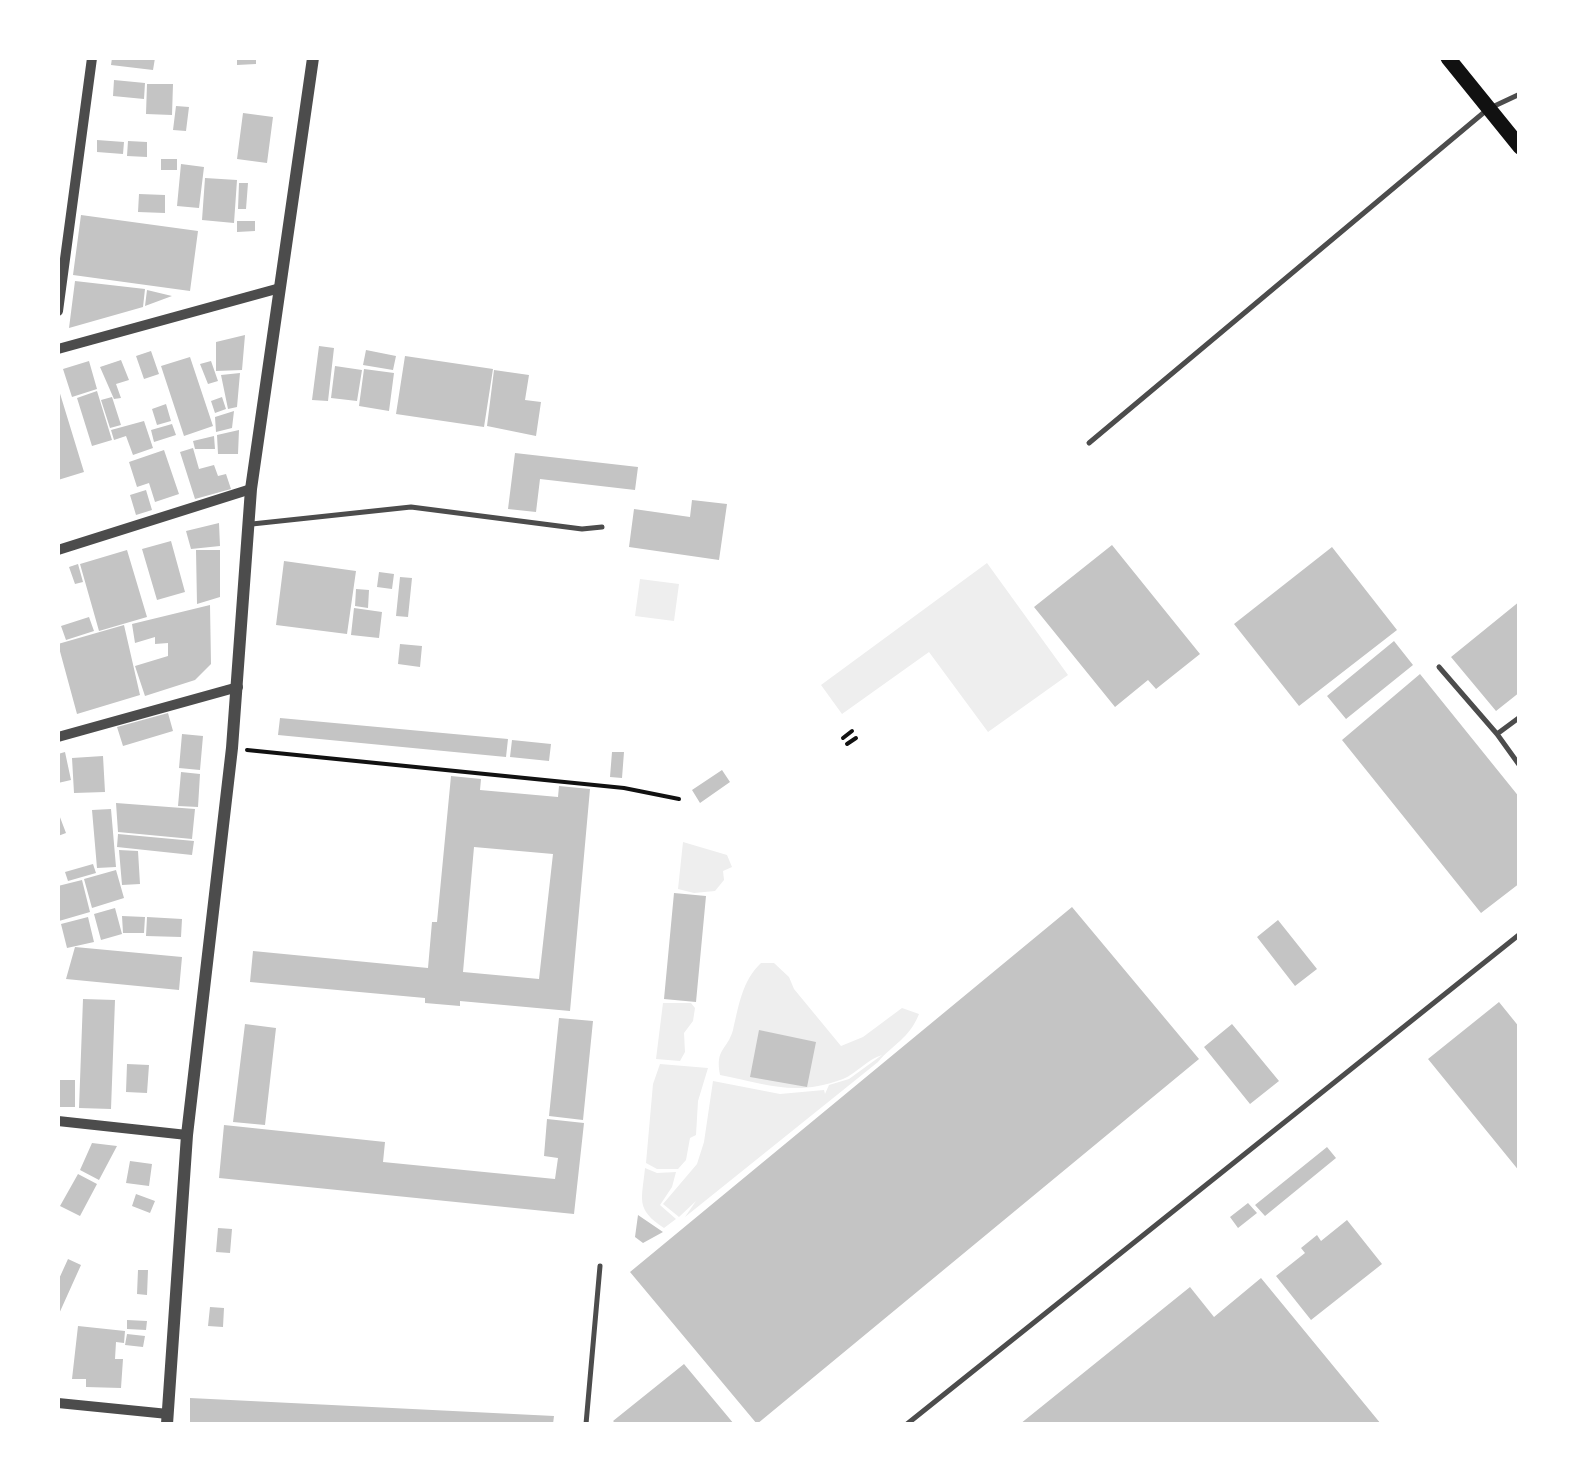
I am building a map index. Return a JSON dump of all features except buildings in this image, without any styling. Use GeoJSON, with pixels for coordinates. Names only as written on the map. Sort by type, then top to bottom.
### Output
{"type":"FeatureCollection","features":[{"type":"Feature","properties":{"kind":"main road"},"geometry":{"type":"LineString","coordinates":[[1448,58],[1520,147]]}},
{"type":"Feature","properties":{"kind":"street"},"geometry":{"type":"LineString","coordinates":[[58,311],[92,58]]}},
{"type":"Feature","properties":{"kind":"street"},"geometry":{"type":"LineString","coordinates":[[58,1403],[167,1419],[187,1135],[232,748],[251,489],[313,58]]}},
{"type":"Feature","properties":{"kind":"street"},"geometry":{"type":"LineString","coordinates":[[58,349],[280,288]]}},
{"type":"Feature","properties":{"kind":"street"},"geometry":{"type":"LineString","coordinates":[[58,550],[251,489]]}},
{"type":"Feature","properties":{"kind":"street"},"geometry":{"type":"LineString","coordinates":[[58,737],[238,687]]}},
{"type":"Feature","properties":{"kind":"street"},"geometry":{"type":"LineString","coordinates":[[58,1121],[187,1135]]}},
{"type":"Feature","properties":{"kind":"lane"},"geometry":{"type":"LineString","coordinates":[[1089,443],[1488,109],[1520,94]]}},
{"type":"Feature","properties":{"kind":"lane"},"geometry":{"type":"LineString","coordinates":[[249,524],[411,507],[582,529],[602,527]]}},
{"type":"Feature","properties":{"kind":"lane"},"geometry":{"type":"LineString","coordinates":[[1439,666],[1520,766]]}},
{"type":"Feature","properties":{"kind":"lane"},"geometry":{"type":"LineString","coordinates":[[1497,734],[1520,717]]}},
{"type":"Feature","properties":{"kind":"lane"},"geometry":{"type":"LineString","coordinates":[[908,1424],[1520,934]]}},
{"type":"Feature","properties":{"kind":"lane"},"geometry":{"type":"LineString","coordinates":[[586,1424],[600,1266]]}},
{"type":"Feature","properties":{"kind":"path"},"geometry":{"type":"LineString","coordinates":[[843,738],[852,732]]}},
{"type":"Feature","properties":{"kind":"path"},"geometry":{"type":"LineString","coordinates":[[847,744],[856,738]]}},
{"type":"Feature","properties":{"kind":"path"},"geometry":{"type":"LineString","coordinates":[[232,748],[624,788],[679,799]]}},
{"type":"Feature","properties":{"kind":"shaded area"},"geometry":{"type":"Polygon","coordinates":[[[987,563],[1068,675],[988,732],[929,652],[842,714],[821,685],[987,563]]]}},
{"type":"Feature","properties":{"kind":"shaded area"},"geometry":{"type":"Polygon","coordinates":[[[640,579],[679,584],[674,621],[635,616],[640,579]]]}},
{"type":"Feature","properties":{"kind":"shaded area"},"geometry":{"type":"Polygon","coordinates":[[[683,842],[727,855],[732,867],[723,871],[724,880],[715,891],[694,893],[678,889],[683,842]]]}},
{"type":"Feature","properties":{"kind":"shaded area"},"geometry":{"type":"Polygon","coordinates":[[[761,963],[774,963],[789,977],[794,989],[841,1046],[863,1037],[902,1008],[919,1014],[906,1035],[878,1062],[685,1217],[696,1201],[679,1217],[663,1204],[697,1164],[713,1081],[780,1094],[824,1090],[825,1094],[829,1085],[849,1079],[882,1055],[843,1079],[810,1087],[781,1087],[720,1075],[720,1054],[731,1037],[749,978],[761,963]]]}},
{"type":"Feature","properties":{"kind":"shaded area"},"geometry":{"type":"Polygon","coordinates":[[[663,1003],[691,1003],[695,1008],[693,1021],[684,1033],[685,1052],[680,1061],[656,1059],[663,1003]]]}},
{"type":"Feature","properties":{"kind":"shaded area"},"geometry":{"type":"Polygon","coordinates":[[[660,1064],[708,1068],[698,1101],[696,1135],[690,1138],[686,1160],[678,1169],[657,1169],[646,1163],[653,1084],[660,1064]]]}},
{"type":"Feature","properties":{"kind":"shaded area"},"geometry":{"type":"Polygon","coordinates":[[[645,1168],[657,1173],[676,1172],[660,1205],[676,1219],[664,1228],[648,1215],[642,1203],[645,1168]]]}}]}
